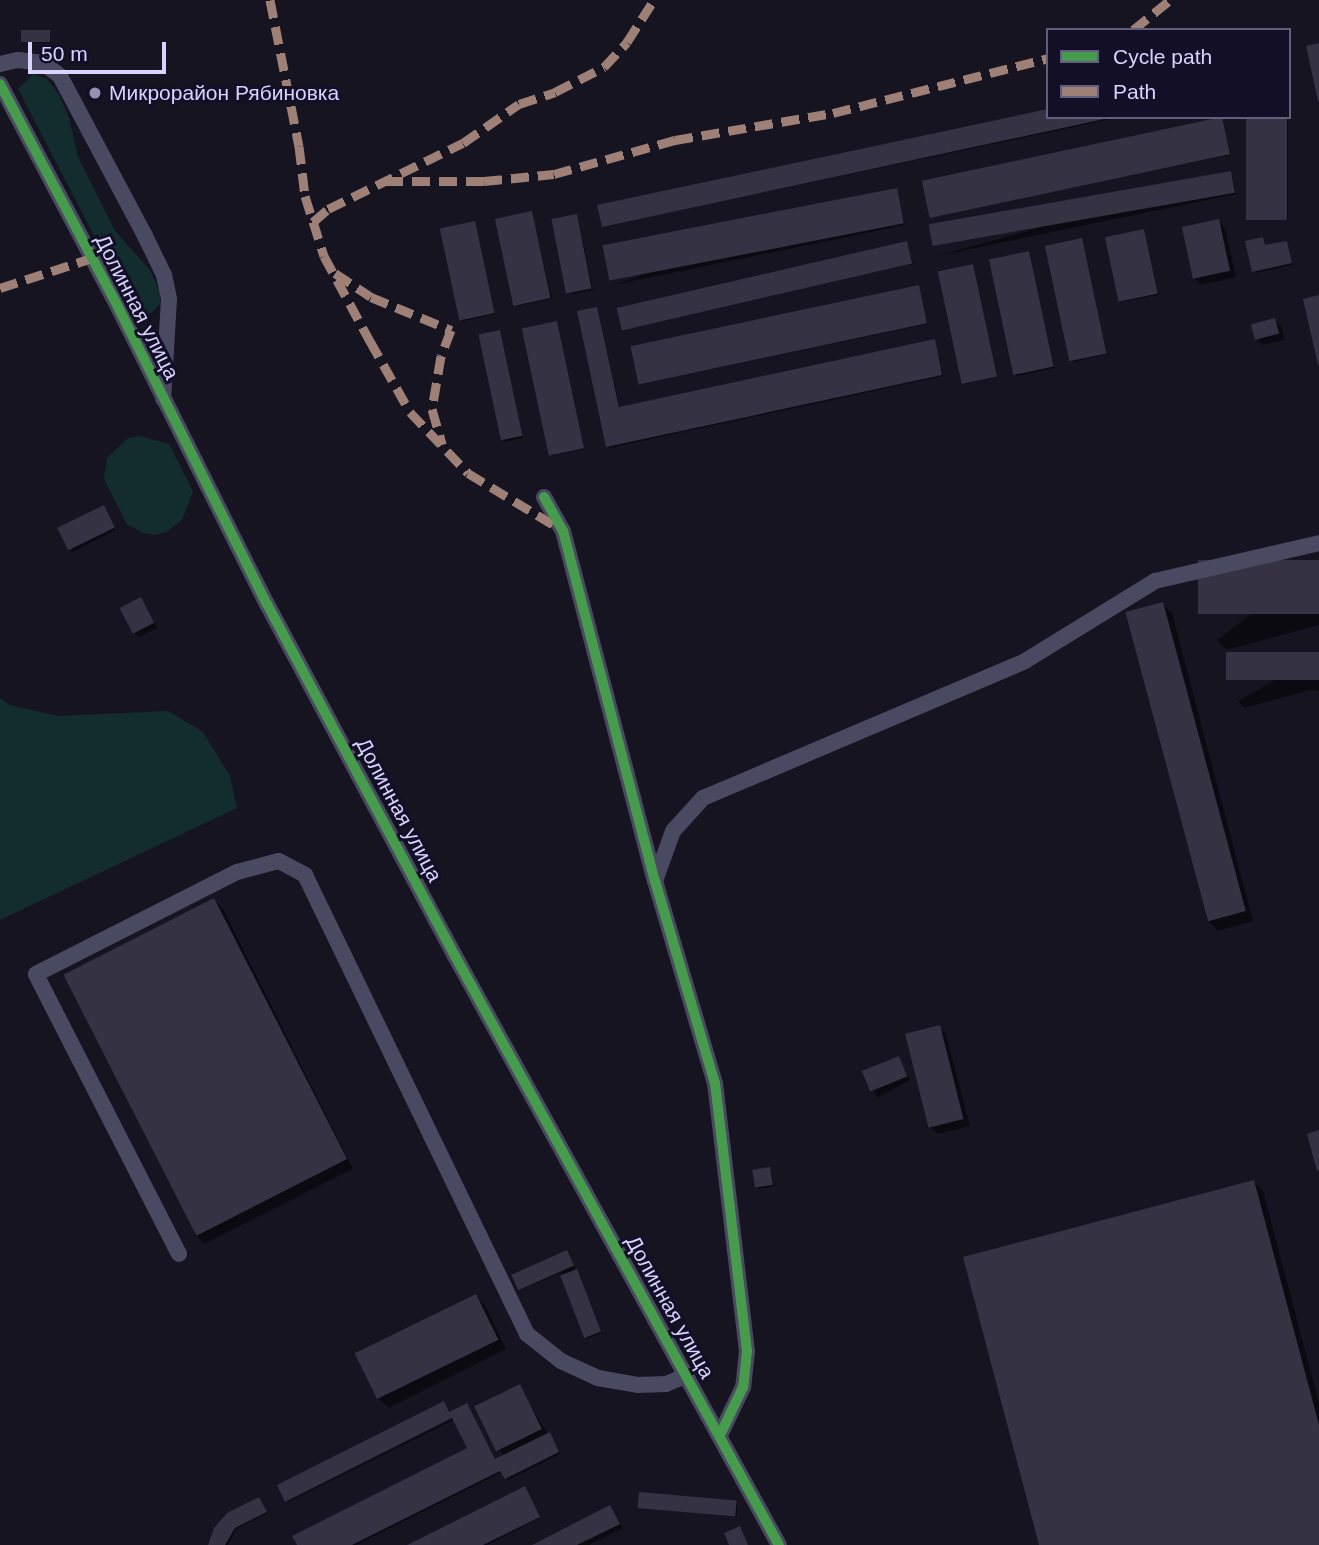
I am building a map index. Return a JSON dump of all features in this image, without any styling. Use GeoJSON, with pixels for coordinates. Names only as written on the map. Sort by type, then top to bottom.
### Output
{"type":"FeatureCollection","features":[{"type":"Feature","properties":{"kind":"street"},"geometry":{"type":"LineString","coordinates":[[0,64],[18,60],[43,63],[60,76],[164,275],[169,299],[163,401]]}},
{"type":"Feature","properties":{"kind":"street","name":"Долинная улица"},"geometry":{"type":"LineString","coordinates":[[0,84],[113,298],[222,519],[455,956],[779,1545]]}},
{"type":"Feature","properties":{"kind":"street"},"geometry":{"type":"LineString","coordinates":[[544,497],[563,531],[655,881],[715,1083],[747,1351],[743,1387],[720,1435]]}},
{"type":"Feature","properties":{"kind":"street"},"geometry":{"type":"LineString","coordinates":[[655,881],[673,831],[703,798],[1025,661],[1155,580],[1319,543]]}},
{"type":"Feature","properties":{"kind":"street"},"geometry":{"type":"LineString","coordinates":[[179,1254],[36,974],[237,872],[279,861],[305,875],[527,1334],[561,1361],[598,1378],[637,1385],[666,1384],[685,1376]]}},
{"type":"Feature","properties":{"kind":"green space"},"geometry":{"type":"Polygon","coordinates":[[[33,74],[47,79],[59,95],[69,118],[78,157],[115,231],[150,270],[160,293],[160,304],[151,313],[137,314],[129,303],[18,89],[33,74]]]}},
{"type":"Feature","properties":{"kind":"green space"},"geometry":{"type":"Polygon","coordinates":[[[140,436],[169,444],[193,492],[182,520],[166,532],[155,535],[143,533],[127,524],[104,479],[107,458],[128,438],[140,436]]]}},
{"type":"Feature","properties":{"kind":"green space"},"geometry":{"type":"Polygon","coordinates":[[[0,698],[10,705],[58,716],[168,711],[203,732],[230,776],[237,808],[0,920],[0,698]]]}},
{"type":"Feature","properties":{"kind":"building"},"geometry":{"type":"Polygon","coordinates":[[[21,30],[50,30],[50,42],[21,42],[21,30]]]}},
{"type":"Feature","properties":{"kind":"building"},"geometry":{"type":"Polygon","coordinates":[[[1319,43],[1319,101],[1318,101],[1306,46],[1319,43]]]}},
{"type":"Feature","properties":{"kind":"building"},"geometry":{"type":"Polygon","coordinates":[[[1046,109],[1046,119],[1104,119],[602,227],[597,205],[1046,109]]]}},
{"type":"Feature","properties":{"kind":"building"},"geometry":{"type":"Polygon","coordinates":[[[1222,119],[1230,154],[930,218],[922,181],[1222,119]]]}},
{"type":"Feature","properties":{"kind":"building"},"geometry":{"type":"Polygon","coordinates":[[[1246,119],[1287,119],[1287,220],[1246,220],[1246,119]]]}},
{"type":"Feature","properties":{"kind":"building"},"geometry":{"type":"Polygon","coordinates":[[[1231,171],[1235,193],[932,246],[929,224],[1231,171]]]}},
{"type":"Feature","properties":{"kind":"building"},"geometry":{"type":"Polygon","coordinates":[[[897,188],[904,223],[609,281],[603,245],[897,188]]]}},
{"type":"Feature","properties":{"kind":"building"},"geometry":{"type":"Polygon","coordinates":[[[532,211],[551,298],[513,306],[495,219],[532,211]]]}},
{"type":"Feature","properties":{"kind":"building"},"geometry":{"type":"Polygon","coordinates":[[[577,214],[592,289],[566,294],[551,219],[577,214]]]}},
{"type":"Feature","properties":{"kind":"building"},"geometry":{"type":"Polygon","coordinates":[[[1219,219],[1230,271],[1193,279],[1182,227],[1219,219]]]}},
{"type":"Feature","properties":{"kind":"building"},"geometry":{"type":"Polygon","coordinates":[[[475,221],[495,313],[459,320],[440,228],[475,221]]]}},
{"type":"Feature","properties":{"kind":"building"},"geometry":{"type":"Polygon","coordinates":[[[1144,229],[1158,294],[1119,302],[1105,237],[1144,229]]]}},
{"type":"Feature","properties":{"kind":"building"},"geometry":{"type":"Polygon","coordinates":[[[1263,237],[1265,245],[1287,241],[1292,263],[1252,272],[1245,241],[1263,237]]]}},
{"type":"Feature","properties":{"kind":"building"},"geometry":{"type":"Polygon","coordinates":[[[1082,238],[1107,353],[1069,361],[1045,246],[1082,238]]]}},
{"type":"Feature","properties":{"kind":"building"},"geometry":{"type":"Polygon","coordinates":[[[907,241],[912,263],[622,330],[617,308],[907,241]]]}},
{"type":"Feature","properties":{"kind":"building"},"geometry":{"type":"Polygon","coordinates":[[[1029,251],[1054,366],[1013,375],[989,260],[1029,251]]]}},
{"type":"Feature","properties":{"kind":"building"},"geometry":{"type":"Polygon","coordinates":[[[973,264],[997,376],[962,384],[938,271],[973,264]]]}},
{"type":"Feature","properties":{"kind":"building"},"geometry":{"type":"Polygon","coordinates":[[[919,285],[927,323],[639,384],[630,346],[919,285]]]}},
{"type":"Feature","properties":{"kind":"building"},"geometry":{"type":"Polygon","coordinates":[[[1319,295],[1319,365],[1318,365],[1303,299],[1319,295]]]}},
{"type":"Feature","properties":{"kind":"building"},"geometry":{"type":"Polygon","coordinates":[[[597,307],[619,407],[935,339],[942,375],[606,447],[577,311],[597,307]]]}},
{"type":"Feature","properties":{"kind":"building"},"geometry":{"type":"Polygon","coordinates":[[[1275,318],[1279,333],[1255,340],[1251,324],[1275,318]]]}},
{"type":"Feature","properties":{"kind":"building"},"geometry":{"type":"Polygon","coordinates":[[[557,321],[584,448],[549,456],[522,328],[557,321]]]}},
{"type":"Feature","properties":{"kind":"building"},"geometry":{"type":"Polygon","coordinates":[[[500,330],[522,436],[501,440],[478,335],[500,330]]]}},
{"type":"Feature","properties":{"kind":"building"},"geometry":{"type":"Polygon","coordinates":[[[104,505],[115,527],[68,550],[57,528],[104,505]]]}},
{"type":"Feature","properties":{"kind":"building"},"geometry":{"type":"Polygon","coordinates":[[[1198,560],[1319,560],[1319,614],[1198,614],[1198,560]]]}},
{"type":"Feature","properties":{"kind":"building"},"geometry":{"type":"Polygon","coordinates":[[[141,597],[154,623],[133,634],[120,608],[141,597]]]}},
{"type":"Feature","properties":{"kind":"building"},"geometry":{"type":"Polygon","coordinates":[[[1163,602],[1246,911],[1208,921],[1125,612],[1163,602]]]}},
{"type":"Feature","properties":{"kind":"building"},"geometry":{"type":"Polygon","coordinates":[[[1226,652],[1319,652],[1319,680],[1226,680],[1226,652]]]}},
{"type":"Feature","properties":{"kind":"building"},"geometry":{"type":"Polygon","coordinates":[[[214,898],[347,1159],[196,1236],[63,975],[214,898]]]}},
{"type":"Feature","properties":{"kind":"building"},"geometry":{"type":"Polygon","coordinates":[[[940,1025],[963,1119],[929,1128],[905,1034],[940,1025]]]}},
{"type":"Feature","properties":{"kind":"building"},"geometry":{"type":"Polygon","coordinates":[[[899,1056],[907,1076],[870,1091],[862,1071],[899,1056]]]}},
{"type":"Feature","properties":{"kind":"building"},"geometry":{"type":"Polygon","coordinates":[[[1319,1130],[1319,1170],[1317,1171],[1307,1134],[1319,1130]]]}},
{"type":"Feature","properties":{"kind":"building"},"geometry":{"type":"Polygon","coordinates":[[[770,1167],[773,1185],[755,1188],[752,1170],[770,1167]]]}},
{"type":"Feature","properties":{"kind":"building"},"geometry":{"type":"Polygon","coordinates":[[[1254,1180],[1319,1425],[1319,1545],[1039,1545],[963,1257],[1254,1180]]]}},
{"type":"Feature","properties":{"kind":"building"},"geometry":{"type":"Polygon","coordinates":[[[567,1250],[574,1266],[518,1290],[511,1275],[567,1250]]]}},
{"type":"Feature","properties":{"kind":"building"},"geometry":{"type":"Polygon","coordinates":[[[577,1269],[601,1332],[584,1338],[560,1275],[577,1269]]]}},
{"type":"Feature","properties":{"kind":"building"},"geometry":{"type":"Polygon","coordinates":[[[476,1294],[498,1340],[377,1399],[355,1353],[476,1294]]]}},
{"type":"Feature","properties":{"kind":"building"},"geometry":{"type":"Polygon","coordinates":[[[520,1384],[542,1429],[496,1451],[474,1406],[520,1384]]]}},
{"type":"Feature","properties":{"kind":"building"},"geometry":{"type":"Polygon","coordinates":[[[444,1401],[449,1412],[467,1403],[495,1459],[550,1432],[559,1452],[505,1479],[500,1471],[352,1545],[297,1545],[292,1536],[467,1448],[452,1418],[285,1502],[277,1485],[444,1401]]]}},
{"type":"Feature","properties":{"kind":"building"},"geometry":{"type":"Polygon","coordinates":[[[525,1486],[540,1517],[483,1545],[407,1545],[525,1486]]]}},
{"type":"Feature","properties":{"kind":"building"},"geometry":{"type":"Polygon","coordinates":[[[639,1492],[737,1501],[735,1516],[638,1508],[639,1492]]]}},
{"type":"Feature","properties":{"kind":"building"},"geometry":{"type":"Polygon","coordinates":[[[259,1497],[267,1512],[235,1528],[225,1545],[208,1545],[214,1528],[227,1513],[259,1497]]]}},
{"type":"Feature","properties":{"kind":"building"},"geometry":{"type":"Polygon","coordinates":[[[610,1505],[620,1524],[577,1545],[532,1545],[610,1505]]]}},
{"type":"Feature","properties":{"kind":"building"},"geometry":{"type":"Polygon","coordinates":[[[740,1526],[748,1545],[729,1545],[724,1533],[740,1526]]]}},
{"type":"Feature","properties":{"kind":"marked path"},"geometry":{"type":"LineString","coordinates":[[270,0],[299,146],[305,196],[324,256],[370,341],[410,412],[468,473],[557,527]]}},
{"type":"Feature","properties":{"kind":"marked path"},"geometry":{"type":"LineString","coordinates":[[313,222],[328,209],[463,143],[519,104],[555,92],[604,67],[627,42],[654,0]]}},
{"type":"Feature","properties":{"kind":"marked path"},"geometry":{"type":"LineString","coordinates":[[1135,28],[1170,0]]}},
{"type":"Feature","properties":{"kind":"marked path"},"geometry":{"type":"LineString","coordinates":[[385,181],[484,181],[554,174],[675,140],[833,113],[1046,59]]}},
{"type":"Feature","properties":{"kind":"marked path"},"geometry":{"type":"LineString","coordinates":[[0,288],[92,258]]}},
{"type":"Feature","properties":{"kind":"marked path"},"geometry":{"type":"LineString","coordinates":[[335,273],[371,297],[451,330],[441,356],[432,409],[442,445]]}},
{"type":"Feature","properties":{"kind":"cycle path"},"geometry":{"type":"LineString","coordinates":[[0,84],[113,297],[267,604],[455,956],[779,1545]]}},
{"type":"Feature","properties":{"kind":"cycle path"},"geometry":{"type":"LineString","coordinates":[[544,497],[563,531],[655,881],[715,1083],[747,1351],[743,1387],[720,1435]]}},
{"type":"Feature","properties":{"kind":"place","name":"Микрорайон Рябиновка"},"geometry":{"type":"Point","coordinates":[95,93]}}]}
